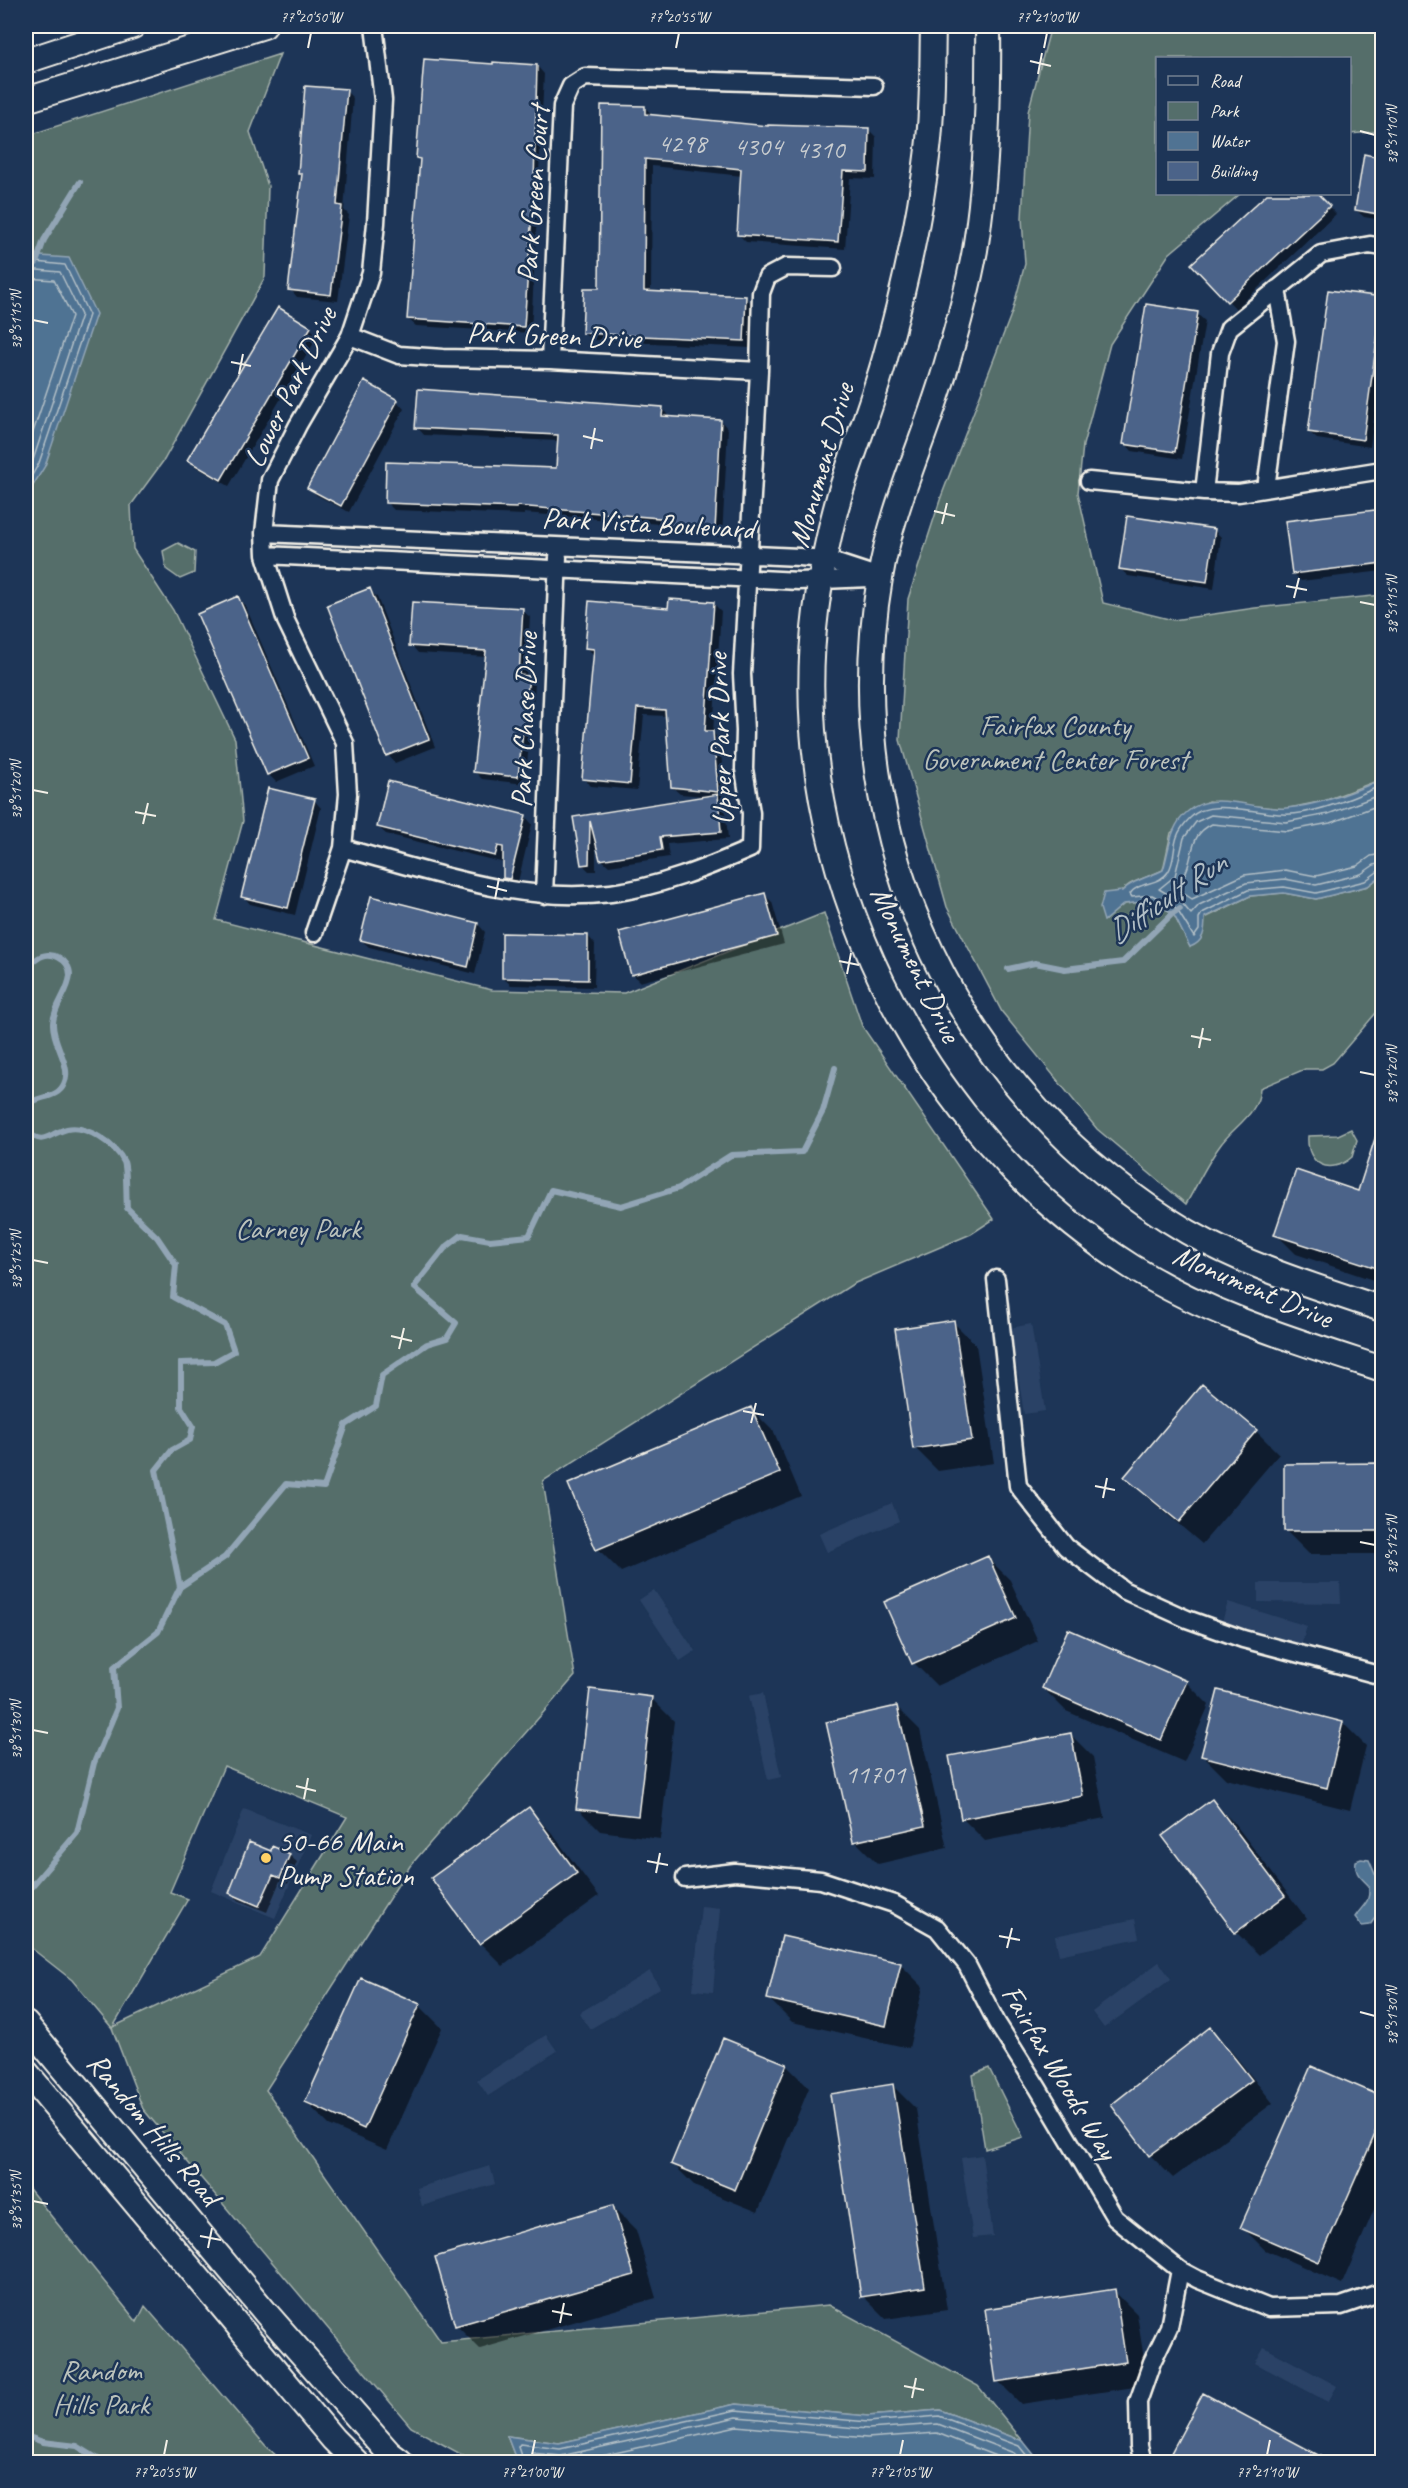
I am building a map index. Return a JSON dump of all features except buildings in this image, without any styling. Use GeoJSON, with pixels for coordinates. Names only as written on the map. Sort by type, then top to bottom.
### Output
{"type":"FeatureCollection","features":[{"type":"Feature","properties":{"kind":"main road"},"geometry":{"type":"LineString","coordinates":[[26,61],[133,26]]}},
{"type":"Feature","properties":{"kind":"main road"},"geometry":{"type":"LineString","coordinates":[[26,100],[264,26]]}},
{"type":"Feature","properties":{"kind":"main road","name":"Monument Drive"},"geometry":{"type":"LineString","coordinates":[[933,26],[929,143],[920,214],[887,354],[832,521],[815,624],[813,695],[820,786],[830,838],[845,892],[874,965],[911,1034],[952,1096],[997,1152],[1038,1195],[1090,1238],[1134,1268],[1194,1301],[1271,1332],[1383,1369]]}},
{"type":"Feature","properties":{"kind":"main road","name":"Monument Drive"},"geometry":{"type":"LineString","coordinates":[[988,26],[987,142],[974,255],[948,363],[892,528],[880,577],[873,636],[873,743],[878,788],[892,847],[916,918],[930,950],[966,1017],[996,1061],[1030,1104],[1074,1148],[1123,1189],[1190,1233],[1244,1260],[1281,1275],[1383,1309]]}},
{"type":"Feature","properties":{"kind":"main road","name":"Random Hills Road"},"geometry":{"type":"LineString","coordinates":[[26,2024],[266,2313],[401,2463]]}},
{"type":"Feature","properties":{"kind":"main road","name":"Random Hills Road"},"geometry":{"type":"LineString","coordinates":[[26,2072],[325,2430],[356,2463]]}},
{"type":"Feature","properties":{"kind":"street","name":"Lower Park Drive"},"geometry":{"type":"LineString","coordinates":[[314,933],[342,848],[348,794],[345,743],[286,621],[265,555],[264,533],[270,480],[298,425],[350,336],[371,273],[383,100],[374,26]]}},
{"type":"Feature","properties":{"kind":"street","name":"Park Green Court"},"geometry":{"type":"LineString","coordinates":[[550,360],[561,106],[572,86],[585,77],[874,86]]}},
{"type":"Feature","properties":{"kind":"street"},"geometry":{"type":"LineString","coordinates":[[1203,492],[1220,353],[1229,328],[1321,254],[1370,245],[1383,247]]}},
{"type":"Feature","properties":{"kind":"street","name":"Upper Park Drive"},"geometry":{"type":"LineString","coordinates":[[342,848],[486,888],[544,895],[612,893],[692,874],[750,849],[751,813],[744,769],[742,674],[750,555],[761,293],[767,277],[786,267],[833,268]]}},
{"type":"Feature","properties":{"kind":"street"},"geometry":{"type":"LineString","coordinates":[[1266,488],[1286,342],[1277,289]]}},
{"type":"Feature","properties":{"kind":"street","name":"Park Green Drive"},"geometry":{"type":"LineString","coordinates":[[350,336],[399,355],[759,370]]}},
{"type":"Feature","properties":{"kind":"street"},"geometry":{"type":"LineString","coordinates":[[1089,481],[1203,492],[1239,493],[1383,470]]}},
{"type":"Feature","properties":{"kind":"street","name":"Park Vista Boulevard"},"geometry":{"type":"LineString","coordinates":[[264,533],[750,555],[823,571],[880,577]]}},
{"type":"Feature","properties":{"kind":"street","name":"Park Chase Drive"},"geometry":{"type":"LineString","coordinates":[[544,895],[558,546]]}},
{"type":"Feature","properties":{"kind":"street","name":"Park Vista Boulevard"},"geometry":{"type":"LineString","coordinates":[[265,555],[748,578],[823,571]]}},
{"type":"Feature","properties":{"kind":"street"},"geometry":{"type":"LineString","coordinates":[[996,1279],[1018,1486],[1066,1547],[1123,1590],[1187,1619],[1243,1639],[1383,1676]]}},
{"type":"Feature","properties":{"kind":"street","name":"Fairfax Woods Way"},"geometry":{"type":"LineString","coordinates":[[685,1878],[735,1872],[821,1880],[894,1904],[937,1928],[967,1965],[997,2023],[1115,2218],[1180,2270],[1269,2308],[1341,2306],[1383,2292]]}},
{"type":"Feature","properties":{"kind":"street"},"geometry":{"type":"LineString","coordinates":[[1143,2463],[1139,2446],[1138,2402],[1152,2362],[1169,2326],[1180,2270]]}},
{"type":"Feature","properties":{"kind":"shaded area"},"geometry":{"type":"Polygon","coordinates":[[[1031,1324],[1045,1411],[1024,1414],[1011,1328],[1031,1324]]]}},
{"type":"Feature","properties":{"kind":"shaded area"},"geometry":{"type":"Polygon","coordinates":[[[892,1503],[899,1521],[827,1552],[819,1534],[892,1503]]]}},
{"type":"Feature","properties":{"kind":"shaded area"},"geometry":{"type":"Polygon","coordinates":[[[1258,1583],[1340,1583],[1341,1603],[1258,1602],[1258,1583]]]}},
{"type":"Feature","properties":{"kind":"shaded area"},"geometry":{"type":"Polygon","coordinates":[[[654,1590],[695,1651],[680,1661],[639,1600],[654,1590]]]}},
{"type":"Feature","properties":{"kind":"shaded area"},"geometry":{"type":"Polygon","coordinates":[[[1228,1602],[1307,1626],[1301,1646],[1222,1622],[1228,1602]]]}},
{"type":"Feature","properties":{"kind":"shaded area"},"geometry":{"type":"Polygon","coordinates":[[[763,1693],[781,1777],[768,1780],[749,1696],[763,1693]]]}},
{"type":"Feature","properties":{"kind":"shaded area"},"geometry":{"type":"Polygon","coordinates":[[[244,1809],[311,1835],[275,1918],[211,1891],[244,1809]]]}},
{"type":"Feature","properties":{"kind":"shaded area"},"geometry":{"type":"Polygon","coordinates":[[[701,1906],[720,1908],[713,1992],[693,1990],[701,1906]]]}},
{"type":"Feature","properties":{"kind":"shaded area"},"geometry":{"type":"Polygon","coordinates":[[[1135,1919],[1139,1938],[1059,1955],[1055,1936],[1135,1919]]]}},
{"type":"Feature","properties":{"kind":"shaded area"},"geometry":{"type":"Polygon","coordinates":[[[1159,1962],[1171,1979],[1104,2028],[1092,2012],[1159,1962]]]}},
{"type":"Feature","properties":{"kind":"shaded area"},"geometry":{"type":"Polygon","coordinates":[[[650,1971],[660,1988],[590,2029],[579,2013],[650,1971]]]}},
{"type":"Feature","properties":{"kind":"shaded area"},"geometry":{"type":"Polygon","coordinates":[[[546,2035],[557,2051],[488,2096],[477,2080],[546,2035]]]}},
{"type":"Feature","properties":{"kind":"shaded area"},"geometry":{"type":"Polygon","coordinates":[[[982,2155],[993,2236],[973,2238],[961,2158],[982,2155]]]}},
{"type":"Feature","properties":{"kind":"shaded area"},"geometry":{"type":"Polygon","coordinates":[[[490,2166],[495,2184],[422,2206],[417,2188],[490,2166]]]}},
{"type":"Feature","properties":{"kind":"shaded area"},"geometry":{"type":"Polygon","coordinates":[[[1264,2347],[1337,2386],[1328,2402],[1255,2363],[1264,2347]]]}},
{"type":"Feature","properties":{"kind":"green space","name":"Fairfax County Government Center Forest"},"geometry":{"type":"Polygon","coordinates":[[[1051,26],[1382,26],[1382,131],[1351,134],[1351,57],[1156,57],[1156,195],[1239,195],[1169,254],[1110,344],[1083,445],[1078,493],[1103,603],[1173,620],[1255,608],[1382,595],[1382,779],[1324,801],[1284,809],[1208,801],[1171,833],[1163,870],[1127,886],[1104,921],[1124,904],[1150,901],[1173,913],[1190,947],[1205,918],[1250,896],[1284,893],[1316,899],[1368,886],[1382,875],[1382,1006],[1333,1063],[1322,1069],[1305,1069],[1260,1088],[1255,1106],[1219,1147],[1186,1204],[1097,1129],[1002,1012],[947,907],[900,740],[908,599],[941,497],[1012,312],[1025,264],[1022,218],[1028,112],[1051,26]]]}},
{"type":"Feature","properties":{"kind":"green space","name":"Carney Park"},"geometry":{"type":"Polygon","coordinates":[[[280,54],[250,132],[268,186],[265,277],[164,460],[131,505],[133,549],[173,610],[235,739],[243,821],[216,920],[492,990],[624,993],[824,913],[862,1026],[994,1219],[971,1234],[853,1284],[543,1481],[575,1676],[410,1866],[266,2090],[441,2342],[829,2305],[978,2386],[1023,2441],[940,2410],[868,2416],[736,2404],[559,2443],[507,2436],[517,2462],[475,2462],[411,2427],[143,2109],[112,2028],[72,1980],[26,1944],[26,136],[280,54]],[[224,1766],[170,1892],[188,1899],[113,2027],[260,1957],[347,1817],[224,1766]]]}},
{"type":"Feature","properties":{"kind":"green space"},"geometry":{"type":"Polygon","coordinates":[[[178,543],[195,552],[194,573],[180,579],[166,569],[163,551],[178,543]]]}},
{"type":"Feature","properties":{"kind":"green space"},"geometry":{"type":"Polygon","coordinates":[[[1351,1129],[1357,1140],[1352,1157],[1336,1166],[1321,1164],[1315,1160],[1308,1146],[1308,1136],[1338,1135],[1351,1129]]]}},
{"type":"Feature","properties":{"kind":"green space"},"geometry":{"type":"Polygon","coordinates":[[[989,2068],[1023,2137],[985,2149],[973,2075],[989,2068]]]}},
{"type":"Feature","properties":{"kind":"green space","name":"Random Hills Park"},"geometry":{"type":"Polygon","coordinates":[[[26,2185],[137,2322],[145,2306],[265,2445],[283,2462],[26,2462],[26,2185]]]}},
{"type":"Feature","properties":{"kind":"water"},"geometry":{"type":"Polygon","coordinates":[[[26,255],[69,258],[96,314],[45,466],[26,497],[26,255]]]}},
{"type":"Feature","properties":{"kind":"water"},"geometry":{"type":"Polygon","coordinates":[[[1382,779],[1382,875],[1368,886],[1316,899],[1284,893],[1250,896],[1205,917],[1201,939],[1190,947],[1173,913],[1151,901],[1124,904],[1104,921],[1100,908],[1104,893],[1122,891],[1136,881],[1163,870],[1173,831],[1181,818],[1198,805],[1222,801],[1286,808],[1335,798],[1382,779]]]}},
{"type":"Feature","properties":{"kind":"water"},"geometry":{"type":"Polygon","coordinates":[[[1369,1860],[1375,1874],[1382,1881],[1382,1908],[1370,1925],[1362,1926],[1355,1917],[1367,1900],[1369,1886],[1356,1869],[1356,1861],[1369,1860]]]}},
{"type":"Feature","properties":{"kind":"water"},"geometry":{"type":"Polygon","coordinates":[[[736,2404],[868,2416],[940,2410],[1023,2441],[1040,2462],[517,2462],[507,2436],[559,2443],[736,2404]]]}},
{"type":"Feature","properties":{"kind":"waterway"},"geometry":{"type":"LineString","coordinates":[[36,263],[44,240],[80,182]]}},
{"type":"Feature","properties":{"kind":"waterway","name":"Difficult Run"},"geometry":{"type":"LineString","coordinates":[[1008,969],[1035,963],[1065,969],[1123,962],[1173,913],[1180,909]]}},
{"type":"Feature","properties":{"kind":"waterway"},"geometry":{"type":"LineString","coordinates":[[26,974],[35,960],[42,956],[53,955],[67,964],[70,975],[53,1023],[66,1070],[64,1084],[57,1093],[35,1100],[26,1106]]}},
{"type":"Feature","properties":{"kind":"waterway","name":"Difficult Run"},"geometry":{"type":"LineString","coordinates":[[26,1893],[77,1833],[94,1763],[117,1708],[114,1667],[158,1632],[180,1587],[225,1557],[286,1484],[324,1487],[346,1425],[376,1406],[382,1375],[427,1344],[447,1338],[456,1323],[414,1287],[445,1248],[462,1235],[490,1240],[529,1236],[551,1190],[621,1206],[679,1188],[731,1155],[802,1152],[823,1111],[835,1068]]}},
{"type":"Feature","properties":{"kind":"waterway"},"geometry":{"type":"LineString","coordinates":[[26,1131],[42,1139],[67,1129],[83,1130],[100,1137],[120,1155],[125,1166],[127,1208],[157,1237],[176,1265],[173,1297],[225,1325],[234,1351],[214,1362],[181,1363],[181,1407],[193,1426],[190,1440],[172,1450],[156,1470],[180,1587]]}},
{"type":"Feature","properties":{"kind":"waterway"},"geometry":{"type":"LineString","coordinates":[[26,2436],[43,2442],[77,2446],[103,2462]]}},
{"type":"Feature","properties":{"kind":"place","name":"50-66 Main Pump Station"},"geometry":{"type":"Point","coordinates":[266,1858]}}]}
